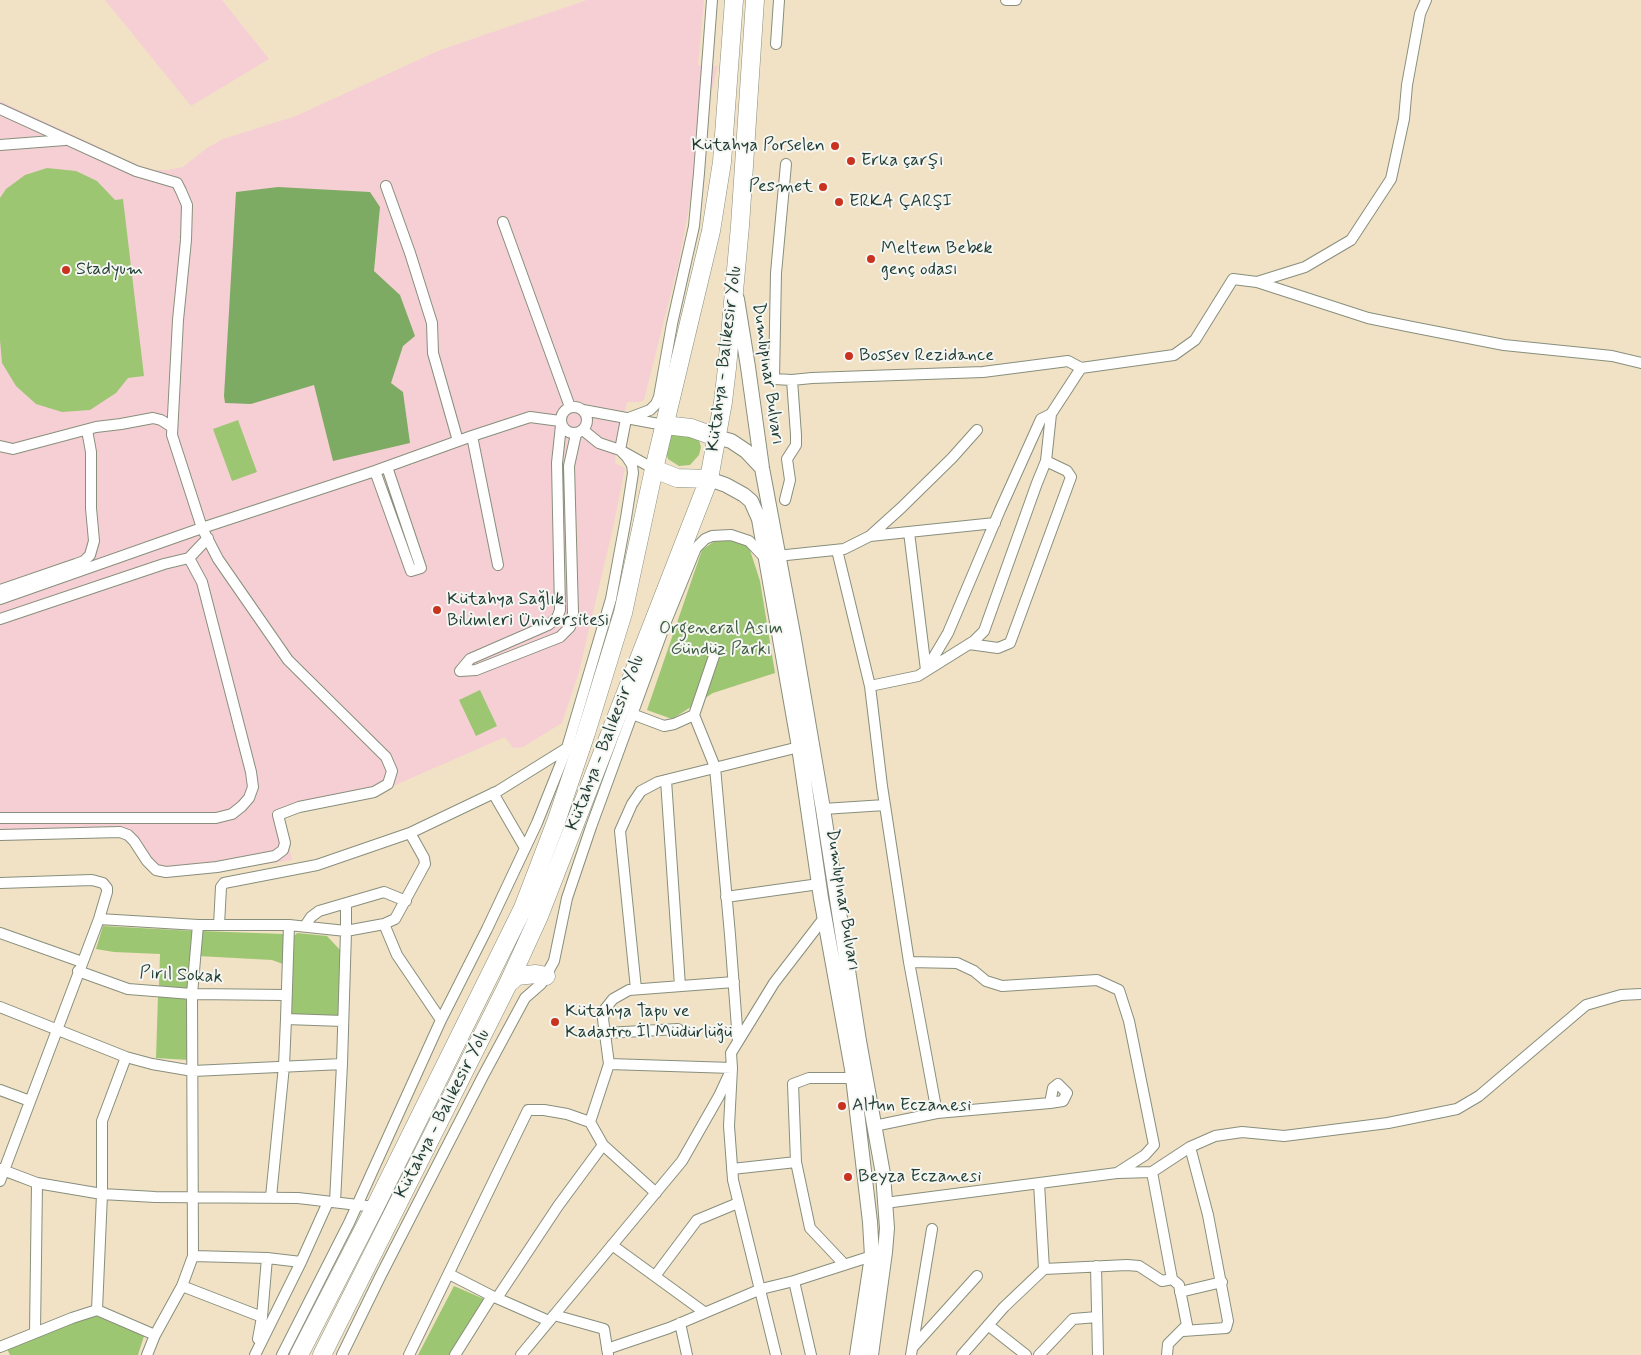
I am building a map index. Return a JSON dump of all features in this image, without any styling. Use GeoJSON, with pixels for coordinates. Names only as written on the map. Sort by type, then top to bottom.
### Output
{"type":"FeatureCollection","features":[{"type":"Feature","properties":{"kind":"highway","name":"Kütahya - Balıkesir Yolu"},"geometry":{"type":"LineString","coordinates":[[299,1355],[375,1207],[523,908],[556,822],[623,613],[649,466],[664,425],[711,231],[722,162],[734,0]]}},
{"type":"Feature","properties":{"kind":"highway","name":"Kütahya - Balıkesir Yolu"},"geometry":{"type":"LineString","coordinates":[[322,1355],[508,984],[539,916],[708,479],[726,376],[735,284],[755,0]]}},
{"type":"Feature","properties":{"kind":"highway"},"geometry":{"type":"LineString","coordinates":[[664,425],[691,428],[716,438]]}},
{"type":"Feature","properties":{"kind":"highway"},"geometry":{"type":"LineString","coordinates":[[649,466],[677,478],[708,479]]}},
{"type":"Feature","properties":{"kind":"highway"},"geometry":{"type":"LineString","coordinates":[[508,984],[517,976],[536,974],[546,976]]}},
{"type":"Feature","properties":{"kind":"main road","name":"Dumlupınar Bulvarı"},"geometry":{"type":"LineString","coordinates":[[735,284],[762,468],[772,558],[818,884],[853,1078],[870,1222],[872,1256],[857,1355]]}},
{"type":"Feature","properties":{"kind":"main road","name":"Dumlupınar Bulvarı"},"geometry":{"type":"LineString","coordinates":[[716,438],[731,442],[746,451],[762,468]]}},
{"type":"Feature","properties":{"kind":"main road","name":"Dumlupınar Bulvarı"},"geometry":{"type":"LineString","coordinates":[[708,479],[737,490],[751,501],[772,558],[794,639],[883,1174],[886,1228],[885,1252],[871,1355]]}},
{"type":"Feature","properties":{"kind":"street"},"geometry":{"type":"LineString","coordinates":[[626,419],[650,410],[656,404],[659,397],[672,324],[694,226],[700,173],[712,0]]}},
{"type":"Feature","properties":{"kind":"street"},"geometry":{"type":"LineString","coordinates":[[776,44],[779,0]]}},
{"type":"Feature","properties":{"kind":"street"},"geometry":{"type":"LineString","coordinates":[[1006,0],[1016,0]]}},
{"type":"Feature","properties":{"kind":"street"},"geometry":{"type":"LineString","coordinates":[[1256,282],[1305,267],[1350,240],[1390,178],[1404,119],[1407,85],[1420,14],[1426,0]]}},
{"type":"Feature","properties":{"kind":"street"},"geometry":{"type":"LineString","coordinates":[[0,109],[136,171],[177,183],[187,205],[172,435],[202,528],[218,559],[288,660],[386,757],[392,771],[388,784],[374,792],[299,808],[278,815],[284,843],[283,850],[275,856],[217,867],[166,872],[156,870],[147,862],[134,841],[128,835],[120,832],[0,835]]}},
{"type":"Feature","properties":{"kind":"street"},"geometry":{"type":"LineString","coordinates":[[0,145],[66,140]]}},
{"type":"Feature","properties":{"kind":"street"},"geometry":{"type":"LineString","coordinates":[[786,164],[776,272],[774,379],[792,380],[983,372],[1068,361],[1081,368],[1174,355],[1195,340],[1233,278],[1256,282],[1368,318],[1504,345],[1612,356],[1641,363]]}},
{"type":"Feature","properties":{"kind":"street"},"geometry":{"type":"LineString","coordinates":[[386,186],[410,253],[432,324],[433,353],[458,440]]}},
{"type":"Feature","properties":{"kind":"street"},"geometry":{"type":"LineString","coordinates":[[502,222],[570,407]]}},
{"type":"Feature","properties":{"kind":"street"},"geometry":{"type":"LineString","coordinates":[[870,686],[918,676],[969,644],[984,632],[1036,483],[1046,461],[1051,414],[1081,368]]}},
{"type":"Feature","properties":{"kind":"street"},"geometry":{"type":"LineString","coordinates":[[785,500],[790,480],[787,459],[796,445],[792,380]]}},
{"type":"Feature","properties":{"kind":"street"},"geometry":{"type":"LineString","coordinates":[[583,410],[587,418],[586,426],[580,432],[569,466],[573,603],[570,627],[560,637],[539,646],[476,670],[460,671],[470,659],[548,625],[557,618],[560,610],[557,463],[563,412],[570,407],[574,407],[626,419],[664,425]]}},
{"type":"Feature","properties":{"kind":"street"},"geometry":{"type":"LineString","coordinates":[[926,670],[948,633],[1041,419],[1051,414]]}},
{"type":"Feature","properties":{"kind":"street"},"geometry":{"type":"LineString","coordinates":[[0,599],[202,528],[375,472],[458,440],[530,417],[561,423],[567,432],[580,432],[599,443],[620,450],[649,466]]}},
{"type":"Feature","properties":{"kind":"street"},"geometry":{"type":"LineString","coordinates":[[0,446],[13,449],[87,430],[153,418],[161,420],[172,427]]}},
{"type":"Feature","properties":{"kind":"street"},"geometry":{"type":"LineString","coordinates":[[620,450],[626,419]]}},
{"type":"Feature","properties":{"kind":"street"},"geometry":{"type":"LineString","coordinates":[[0,590],[84,561],[90,556],[94,541],[91,508],[91,452],[87,430]]}},
{"type":"Feature","properties":{"kind":"street"},"geometry":{"type":"LineString","coordinates":[[342,1355],[380,1277],[506,1033],[525,998],[541,984],[554,961],[566,898],[667,620],[694,554],[700,544],[706,539],[721,534],[740,537],[749,541],[772,558],[844,549],[870,536],[946,464],[977,430]]}},
{"type":"Feature","properties":{"kind":"street"},"geometry":{"type":"LineString","coordinates":[[472,436],[498,565]]}},
{"type":"Feature","properties":{"kind":"street"},"geometry":{"type":"LineString","coordinates":[[282,1355],[348,1223],[351,1204],[440,1020],[488,929],[525,848],[567,748],[611,599],[633,473],[632,465],[620,450]]}},
{"type":"Feature","properties":{"kind":"street"},"geometry":{"type":"LineString","coordinates":[[969,644],[998,648],[1010,642],[1071,477],[1067,472],[1046,461]]}},
{"type":"Feature","properties":{"kind":"street"},"geometry":{"type":"LineString","coordinates":[[633,473],[649,466]]}},
{"type":"Feature","properties":{"kind":"street"},"geometry":{"type":"LineString","coordinates":[[375,472],[411,571],[421,568],[387,467]]}},
{"type":"Feature","properties":{"kind":"street"},"geometry":{"type":"LineString","coordinates":[[870,536],[995,523]]}},
{"type":"Feature","properties":{"kind":"street"},"geometry":{"type":"LineString","coordinates":[[909,532],[926,670]]}},
{"type":"Feature","properties":{"kind":"street"},"geometry":{"type":"LineString","coordinates":[[0,619],[164,564],[189,558],[208,538]]}},
{"type":"Feature","properties":{"kind":"street"},"geometry":{"type":"LineString","coordinates":[[837,550],[870,686],[885,805],[909,962],[938,1113]]}},
{"type":"Feature","properties":{"kind":"street"},"geometry":{"type":"LineString","coordinates":[[0,818],[216,818],[232,814],[249,798],[252,787],[252,772],[202,582],[189,558]]}},
{"type":"Feature","properties":{"kind":"street"},"geometry":{"type":"LineString","coordinates":[[714,656],[694,715],[715,767],[738,1042]]}},
{"type":"Feature","properties":{"kind":"street"},"geometry":{"type":"LineString","coordinates":[[632,714],[664,726],[674,724],[694,715]]}},
{"type":"Feature","properties":{"kind":"street"},"geometry":{"type":"LineString","coordinates":[[636,988],[620,831],[632,804],[641,791],[658,782],[799,747]]}},
{"type":"Feature","properties":{"kind":"street"},"geometry":{"type":"LineString","coordinates":[[219,925],[221,887],[224,883],[317,865],[410,833],[493,793],[567,748]]}},
{"type":"Feature","properties":{"kind":"street"},"geometry":{"type":"LineString","coordinates":[[666,780],[680,986]]}},
{"type":"Feature","properties":{"kind":"street"},"geometry":{"type":"LineString","coordinates":[[493,793],[525,848]]}},
{"type":"Feature","properties":{"kind":"street"},"geometry":{"type":"LineString","coordinates":[[823,809],[885,805]]}},
{"type":"Feature","properties":{"kind":"street"},"geometry":{"type":"LineString","coordinates":[[99,919],[198,925],[289,925],[346,931],[384,924],[395,919],[425,864],[424,858],[410,833]]}},
{"type":"Feature","properties":{"kind":"street"},"geometry":{"type":"LineString","coordinates":[[0,883],[92,880],[103,883],[107,892],[99,919],[2,1174],[37,1183],[102,1194],[298,1198],[375,1207]]}},
{"type":"Feature","properties":{"kind":"street"},"geometry":{"type":"LineString","coordinates":[[726,897],[818,884]]}},
{"type":"Feature","properties":{"kind":"street"},"geometry":{"type":"LineString","coordinates":[[305,926],[311,917],[319,912],[384,892],[406,901]]}},
{"type":"Feature","properties":{"kind":"street"},"geometry":{"type":"LineString","coordinates":[[254,1355],[331,1202],[342,1064],[346,904]]}},
{"type":"Feature","properties":{"kind":"street"},"geometry":{"type":"LineString","coordinates":[[776,1355],[738,1204],[732,1169],[729,1126],[731,1053],[774,983],[824,918]]}},
{"type":"Feature","properties":{"kind":"street"},"geometry":{"type":"LineString","coordinates":[[384,924],[396,955],[440,1020]]}},
{"type":"Feature","properties":{"kind":"street"},"geometry":{"type":"LineString","coordinates":[[147,1355],[155,1335],[182,1286],[193,1256],[192,994],[198,925]]}},
{"type":"Feature","properties":{"kind":"street"},"geometry":{"type":"LineString","coordinates":[[271,1198],[284,1066],[285,995],[289,925]]}},
{"type":"Feature","properties":{"kind":"street","name":"Pırıl Sokak"},"geometry":{"type":"LineString","coordinates":[[0,933],[128,990],[192,994],[285,995]]}},
{"type":"Feature","properties":{"kind":"street"},"geometry":{"type":"LineString","coordinates":[[909,962],[957,962],[986,980],[1002,986],[1097,980],[1119,990],[1128,1021],[1154,1145],[1145,1155],[1117,1173]]}},
{"type":"Feature","properties":{"kind":"street"},"geometry":{"type":"LineString","coordinates":[[590,1122],[609,1064],[603,1018],[605,1009],[613,998],[636,988],[734,982]]}},
{"type":"Feature","properties":{"kind":"street"},"geometry":{"type":"LineString","coordinates":[[885,1203],[1117,1173],[1152,1172],[1190,1147],[1214,1136],[1242,1132],[1284,1136],[1388,1123],[1457,1108],[1479,1096],[1586,1005],[1622,994],[1641,994]]}},
{"type":"Feature","properties":{"kind":"street"},"geometry":{"type":"LineString","coordinates":[[0,1007],[126,1057],[193,1071],[342,1064]]}},
{"type":"Feature","properties":{"kind":"street"},"geometry":{"type":"LineString","coordinates":[[286,1019],[343,1021]]}},
{"type":"Feature","properties":{"kind":"street"},"geometry":{"type":"LineString","coordinates":[[606,1032],[678,1029]]}},
{"type":"Feature","properties":{"kind":"street"},"geometry":{"type":"LineString","coordinates":[[97,1310],[102,1194],[102,1120],[126,1057]]}},
{"type":"Feature","properties":{"kind":"street"},"geometry":{"type":"LineString","coordinates":[[609,1064],[732,1068]]}},
{"type":"Feature","properties":{"kind":"street"},"geometry":{"type":"LineString","coordinates":[[521,1355],[682,1161],[732,1068]]}},
{"type":"Feature","properties":{"kind":"street"},"geometry":{"type":"LineString","coordinates":[[844,1264],[810,1228],[796,1162],[793,1084],[809,1078],[853,1078]]}},
{"type":"Feature","properties":{"kind":"street"},"geometry":{"type":"LineString","coordinates":[[0,1090],[30,1101]]}},
{"type":"Feature","properties":{"kind":"street"},"geometry":{"type":"LineString","coordinates":[[874,1126],[938,1113],[1050,1103]]}},
{"type":"Feature","properties":{"kind":"street"},"geometry":{"type":"LineString","coordinates":[[409,1355],[528,1110],[544,1110],[567,1114],[590,1122],[603,1144],[656,1193]]}},
{"type":"Feature","properties":{"kind":"street"},"geometry":{"type":"LineString","coordinates":[[455,1355],[603,1144]]}},
{"type":"Feature","properties":{"kind":"street"},"geometry":{"type":"LineString","coordinates":[[1183,1331],[1226,1328],[1228,1321],[1208,1215],[1190,1147]]}},
{"type":"Feature","properties":{"kind":"street"},"geometry":{"type":"LineString","coordinates":[[732,1169],[796,1162]]}},
{"type":"Feature","properties":{"kind":"street"},"geometry":{"type":"LineString","coordinates":[[1152,1172],[1172,1279],[1179,1285],[1187,1325],[1168,1344],[1167,1355]]}},
{"type":"Feature","properties":{"kind":"street"},"geometry":{"type":"LineString","coordinates":[[35,1332],[37,1183]]}},
{"type":"Feature","properties":{"kind":"street"},"geometry":{"type":"LineString","coordinates":[[1039,1183],[1044,1269]]}},
{"type":"Feature","properties":{"kind":"street"},"geometry":{"type":"LineString","coordinates":[[654,1276],[697,1220],[738,1204]]}},
{"type":"Feature","properties":{"kind":"street"},"geometry":{"type":"LineString","coordinates":[[912,1351],[932,1229]]}},
{"type":"Feature","properties":{"kind":"street"},"geometry":{"type":"LineString","coordinates":[[612,1245],[704,1312]]}},
{"type":"Feature","properties":{"kind":"street"},"geometry":{"type":"LineString","coordinates":[[193,1256],[267,1258],[301,1262]]}},
{"type":"Feature","properties":{"kind":"street"},"geometry":{"type":"LineString","coordinates":[[449,1274],[494,1297],[552,1318],[604,1329],[607,1352],[760,1289],[794,1281],[872,1256]]}},
{"type":"Feature","properties":{"kind":"street"},"geometry":{"type":"LineString","coordinates":[[254,1355],[260,1333],[267,1258]]}},
{"type":"Feature","properties":{"kind":"street"},"geometry":{"type":"LineString","coordinates":[[1096,1266],[1098,1355]]}},
{"type":"Feature","properties":{"kind":"street"},"geometry":{"type":"LineString","coordinates":[[962,1355],[1004,1307],[1044,1269],[1139,1266],[1162,1281],[1172,1279]]}},
{"type":"Feature","properties":{"kind":"street"},"geometry":{"type":"LineString","coordinates":[[912,1351],[977,1276]]}},
{"type":"Feature","properties":{"kind":"street"},"geometry":{"type":"LineString","coordinates":[[794,1281],[811,1355]]}},
{"type":"Feature","properties":{"kind":"street"},"geometry":{"type":"LineString","coordinates":[[1180,1292],[1222,1282]]}},
{"type":"Feature","properties":{"kind":"street"},"geometry":{"type":"LineString","coordinates":[[182,1286],[262,1317]]}},
{"type":"Feature","properties":{"kind":"street"},"geometry":{"type":"LineString","coordinates":[[3,1355],[0,1348],[35,1332],[97,1310],[155,1335]]}},
{"type":"Feature","properties":{"kind":"street"},"geometry":{"type":"LineString","coordinates":[[1039,1355],[1074,1319],[1097,1317]]}},
{"type":"Feature","properties":{"kind":"street"},"geometry":{"type":"LineString","coordinates":[[680,1323],[687,1355]]}},
{"type":"Feature","properties":{"kind":"street"},"geometry":{"type":"LineString","coordinates":[[988,1325],[1026,1355]]}},
{"type":"Feature","properties":{"kind":"shaded area"},"geometry":{"type":"Polygon","coordinates":[[[105,0],[222,0],[269,59],[191,106],[105,0]]]}},
{"type":"Feature","properties":{"kind":"shaded area"},"geometry":{"type":"Polygon","coordinates":[[[587,0],[704,0],[698,65],[718,66],[707,110],[679,261],[644,400],[640,402],[627,402],[617,443],[615,463],[625,468],[579,672],[562,723],[523,747],[513,748],[505,737],[368,797],[310,809],[283,817],[292,860],[169,877],[158,876],[149,871],[126,841],[114,836],[0,841],[0,101],[138,165],[154,170],[168,170],[183,167],[207,148],[223,139],[296,116],[440,50],[587,0]]]}},
{"type":"Feature","properties":{"kind":"green space","name":"Stadyum"},"geometry":{"type":"Polygon","coordinates":[[[47,168],[76,171],[97,181],[115,200],[123,199],[144,376],[128,378],[116,393],[90,410],[62,412],[36,404],[16,386],[2,363],[0,340],[0,198],[6,189],[25,175],[47,168]]]}},
{"type":"Feature","properties":{"kind":"green space"},"geometry":{"type":"Polygon","coordinates":[[[278,187],[370,192],[380,207],[374,271],[400,295],[415,336],[403,346],[391,383],[403,392],[410,443],[333,461],[314,385],[251,404],[225,403],[236,192],[278,187]]]}},
{"type":"Feature","properties":{"kind":"green space"},"geometry":{"type":"Polygon","coordinates":[[[238,420],[257,472],[232,481],[213,429],[238,420]]]}},
{"type":"Feature","properties":{"kind":"green space"},"geometry":{"type":"Polygon","coordinates":[[[672,433],[698,437],[701,447],[699,455],[690,465],[679,466],[668,459],[666,452],[667,440],[672,433]]]}},
{"type":"Feature","properties":{"kind":"green space","name":"Orgeneral Asım Gündüz Parkı"},"geometry":{"type":"Polygon","coordinates":[[[732,539],[749,547],[760,581],[775,673],[713,693],[672,719],[647,710],[702,550],[716,540],[732,539]]]}},
{"type":"Feature","properties":{"kind":"green space"},"geometry":{"type":"Polygon","coordinates":[[[480,690],[497,726],[476,736],[459,700],[480,690]]]}},
{"type":"Feature","properties":{"kind":"green space"},"geometry":{"type":"Polygon","coordinates":[[[103,926],[194,931],[190,990],[159,987],[160,954],[114,952],[96,949],[103,926]]]}},
{"type":"Feature","properties":{"kind":"green space"},"geometry":{"type":"Polygon","coordinates":[[[200,931],[284,934],[283,964],[272,960],[198,956],[200,931]]]}},
{"type":"Feature","properties":{"kind":"green space"},"geometry":{"type":"Polygon","coordinates":[[[297,933],[327,936],[341,951],[339,1017],[290,1015],[292,938],[297,933]]]}},
{"type":"Feature","properties":{"kind":"green space"},"geometry":{"type":"Polygon","coordinates":[[[158,996],[190,997],[189,1060],[156,1058],[158,996]]]}},
{"type":"Feature","properties":{"kind":"green space"},"geometry":{"type":"Polygon","coordinates":[[[454,1286],[484,1299],[449,1355],[418,1355],[454,1286]]]}},
{"type":"Feature","properties":{"kind":"green space"},"geometry":{"type":"Polygon","coordinates":[[[89,1313],[144,1336],[138,1355],[10,1355],[7,1349],[89,1313]]]}},
{"type":"Feature","properties":{"kind":"place","name":"Kütahya Porselen"},"geometry":{"type":"Point","coordinates":[835,146]}},
{"type":"Feature","properties":{"kind":"place","name":"Erka çarşı"},"geometry":{"type":"Point","coordinates":[851,161]}},
{"type":"Feature","properties":{"kind":"place","name":"Pesmet"},"geometry":{"type":"Point","coordinates":[823,187]}},
{"type":"Feature","properties":{"kind":"place","name":"ERKA ÇARŞI"},"geometry":{"type":"Point","coordinates":[839,202]}},
{"type":"Feature","properties":{"kind":"place","name":"Meltem Bebek genç odası"},"geometry":{"type":"Point","coordinates":[871,259]}},
{"type":"Feature","properties":{"kind":"place","name":"Stadyum"},"geometry":{"type":"Point","coordinates":[66,270]}},
{"type":"Feature","properties":{"kind":"place","name":"Bossev Rezidance"},"geometry":{"type":"Point","coordinates":[849,356]}},
{"type":"Feature","properties":{"kind":"place","name":"Kütahya Sağlık Bilimleri Üniversitesi"},"geometry":{"type":"Point","coordinates":[437,610]}},
{"type":"Feature","properties":{"kind":"place","name":"Kütahya Tapu ve Kadastro İl Müdürlüğü"},"geometry":{"type":"Point","coordinates":[555,1022]}},
{"type":"Feature","properties":{"kind":"place","name":"Altun Eczanesi"},"geometry":{"type":"Point","coordinates":[842,1106]}},
{"type":"Feature","properties":{"kind":"place","name":"Beyza Eczanesi"},"geometry":{"type":"Point","coordinates":[848,1177]}}]}
